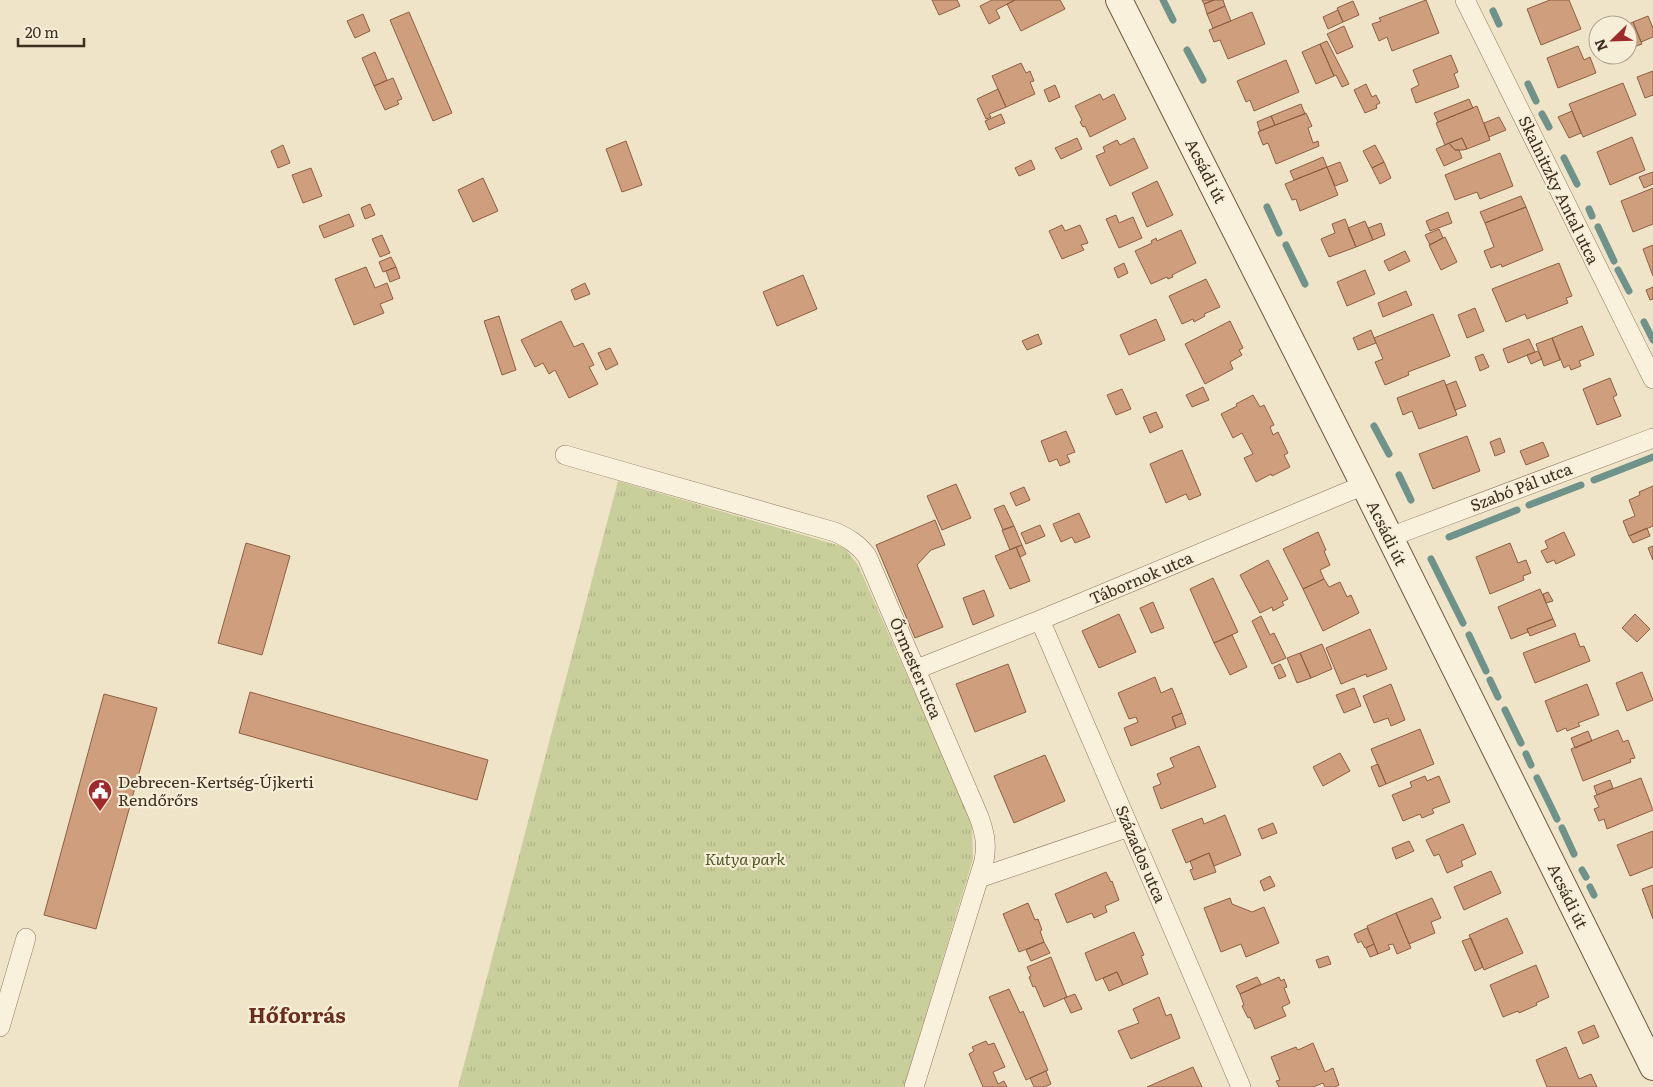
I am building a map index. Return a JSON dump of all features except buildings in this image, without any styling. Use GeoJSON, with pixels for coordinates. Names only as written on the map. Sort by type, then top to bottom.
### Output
{"type":"FeatureCollection","features":[{"type":"Feature","properties":{"kind":"main road","name":"Acsádi út"},"geometry":{"type":"LineString","coordinates":[[1119,0],[1364,485],[1653,1067]]}},
{"type":"Feature","properties":{"kind":"street","name":"Skalnitzky Antal utca"},"geometry":{"type":"LineString","coordinates":[[1465,0],[1653,380]]}},
{"type":"Feature","properties":{"kind":"street","name":"Szabó Pál utca"},"geometry":{"type":"LineString","coordinates":[[1390,537],[1653,438]]}},
{"type":"Feature","properties":{"kind":"street","name":"Őrmester utca"},"geometry":{"type":"LineString","coordinates":[[565,456],[835,532],[845,536],[861,548],[867,556],[984,831],[986,846],[979,878],[914,1087]]}},
{"type":"Feature","properties":{"kind":"street","name":"Tábornok utca"},"geometry":{"type":"LineString","coordinates":[[916,669],[1040,620],[1364,485]]}},
{"type":"Feature","properties":{"kind":"street","name":"Százados utca"},"geometry":{"type":"LineString","coordinates":[[1040,620],[1241,1087]]}},
{"type":"Feature","properties":{"kind":"street"},"geometry":{"type":"LineString","coordinates":[[979,878],[1129,827]]}},
{"type":"Feature","properties":{"kind":"street"},"geometry":{"type":"LineString","coordinates":[[0,1027],[26,938]]}},
{"type":"Feature","properties":{"kind":"green space","name":"Kutya park"},"geometry":{"type":"Polygon","coordinates":[[[618,481],[844,547],[858,565],[972,822],[973,859],[904,1087],[458,1087],[618,481]]]}},
{"type":"Feature","properties":{"kind":"waterway"},"geometry":{"type":"LineString","coordinates":[[1163,0],[1173,20]]}},
{"type":"Feature","properties":{"kind":"waterway"},"geometry":{"type":"LineString","coordinates":[[1493,11],[1499,24]]}},
{"type":"Feature","properties":{"kind":"waterway"},"geometry":{"type":"LineString","coordinates":[[1187,50],[1203,80]]}},
{"type":"Feature","properties":{"kind":"waterway"},"geometry":{"type":"LineString","coordinates":[[1528,84],[1536,101]]}},
{"type":"Feature","properties":{"kind":"waterway"},"geometry":{"type":"LineString","coordinates":[[1542,114],[1549,127]]}},
{"type":"Feature","properties":{"kind":"waterway"},"geometry":{"type":"LineString","coordinates":[[1564,158],[1577,184]]}},
{"type":"Feature","properties":{"kind":"waterway"},"geometry":{"type":"LineString","coordinates":[[1267,207],[1279,233]]}},
{"type":"Feature","properties":{"kind":"waterway"},"geometry":{"type":"LineString","coordinates":[[1589,209],[1592,216]]}},
{"type":"Feature","properties":{"kind":"waterway"},"geometry":{"type":"LineString","coordinates":[[1598,227],[1614,261]]}},
{"type":"Feature","properties":{"kind":"waterway"},"geometry":{"type":"LineString","coordinates":[[1286,245],[1305,284]]}},
{"type":"Feature","properties":{"kind":"waterway"},"geometry":{"type":"LineString","coordinates":[[1618,270],[1629,291]]}},
{"type":"Feature","properties":{"kind":"waterway"},"geometry":{"type":"LineString","coordinates":[[1644,322],[1653,340]]}},
{"type":"Feature","properties":{"kind":"waterway"},"geometry":{"type":"LineString","coordinates":[[1374,426],[1389,454]]}},
{"type":"Feature","properties":{"kind":"waterway"},"geometry":{"type":"LineString","coordinates":[[1594,480],[1653,457]]}},
{"type":"Feature","properties":{"kind":"waterway"},"geometry":{"type":"LineString","coordinates":[[1399,475],[1411,500]]}},
{"type":"Feature","properties":{"kind":"waterway"},"geometry":{"type":"LineString","coordinates":[[1529,505],[1581,485]]}},
{"type":"Feature","properties":{"kind":"waterway"},"geometry":{"type":"LineString","coordinates":[[1449,537],[1517,510]]}},
{"type":"Feature","properties":{"kind":"waterway"},"geometry":{"type":"LineString","coordinates":[[1431,559],[1463,623]]}},
{"type":"Feature","properties":{"kind":"waterway"},"geometry":{"type":"LineString","coordinates":[[1469,635],[1486,671]]}},
{"type":"Feature","properties":{"kind":"waterway"},"geometry":{"type":"LineString","coordinates":[[1490,680],[1498,697]]}},
{"type":"Feature","properties":{"kind":"waterway"},"geometry":{"type":"LineString","coordinates":[[1505,710],[1521,743]]}},
{"type":"Feature","properties":{"kind":"waterway"},"geometry":{"type":"LineString","coordinates":[[1526,754],[1531,765]]}},
{"type":"Feature","properties":{"kind":"waterway"},"geometry":{"type":"LineString","coordinates":[[1537,778],[1557,819]]}},
{"type":"Feature","properties":{"kind":"waterway"},"geometry":{"type":"LineString","coordinates":[[1562,828],[1574,854]]}},
{"type":"Feature","properties":{"kind":"waterway"},"geometry":{"type":"LineString","coordinates":[[1582,870],[1586,877]]}},
{"type":"Feature","properties":{"kind":"waterway"},"geometry":{"type":"LineString","coordinates":[[1590,887],[1594,895]]}},
{"type":"Feature","properties":{"kind":"place","name":"Debrecen-Kertség-Újkerti Rendőrőrs"},"geometry":{"type":"Point","coordinates":[100,812]}},
{"type":"Feature","properties":{"kind":"district","name":"Hőforrás"},"geometry":{"type":"Point","coordinates":[297,1016]}}]}
